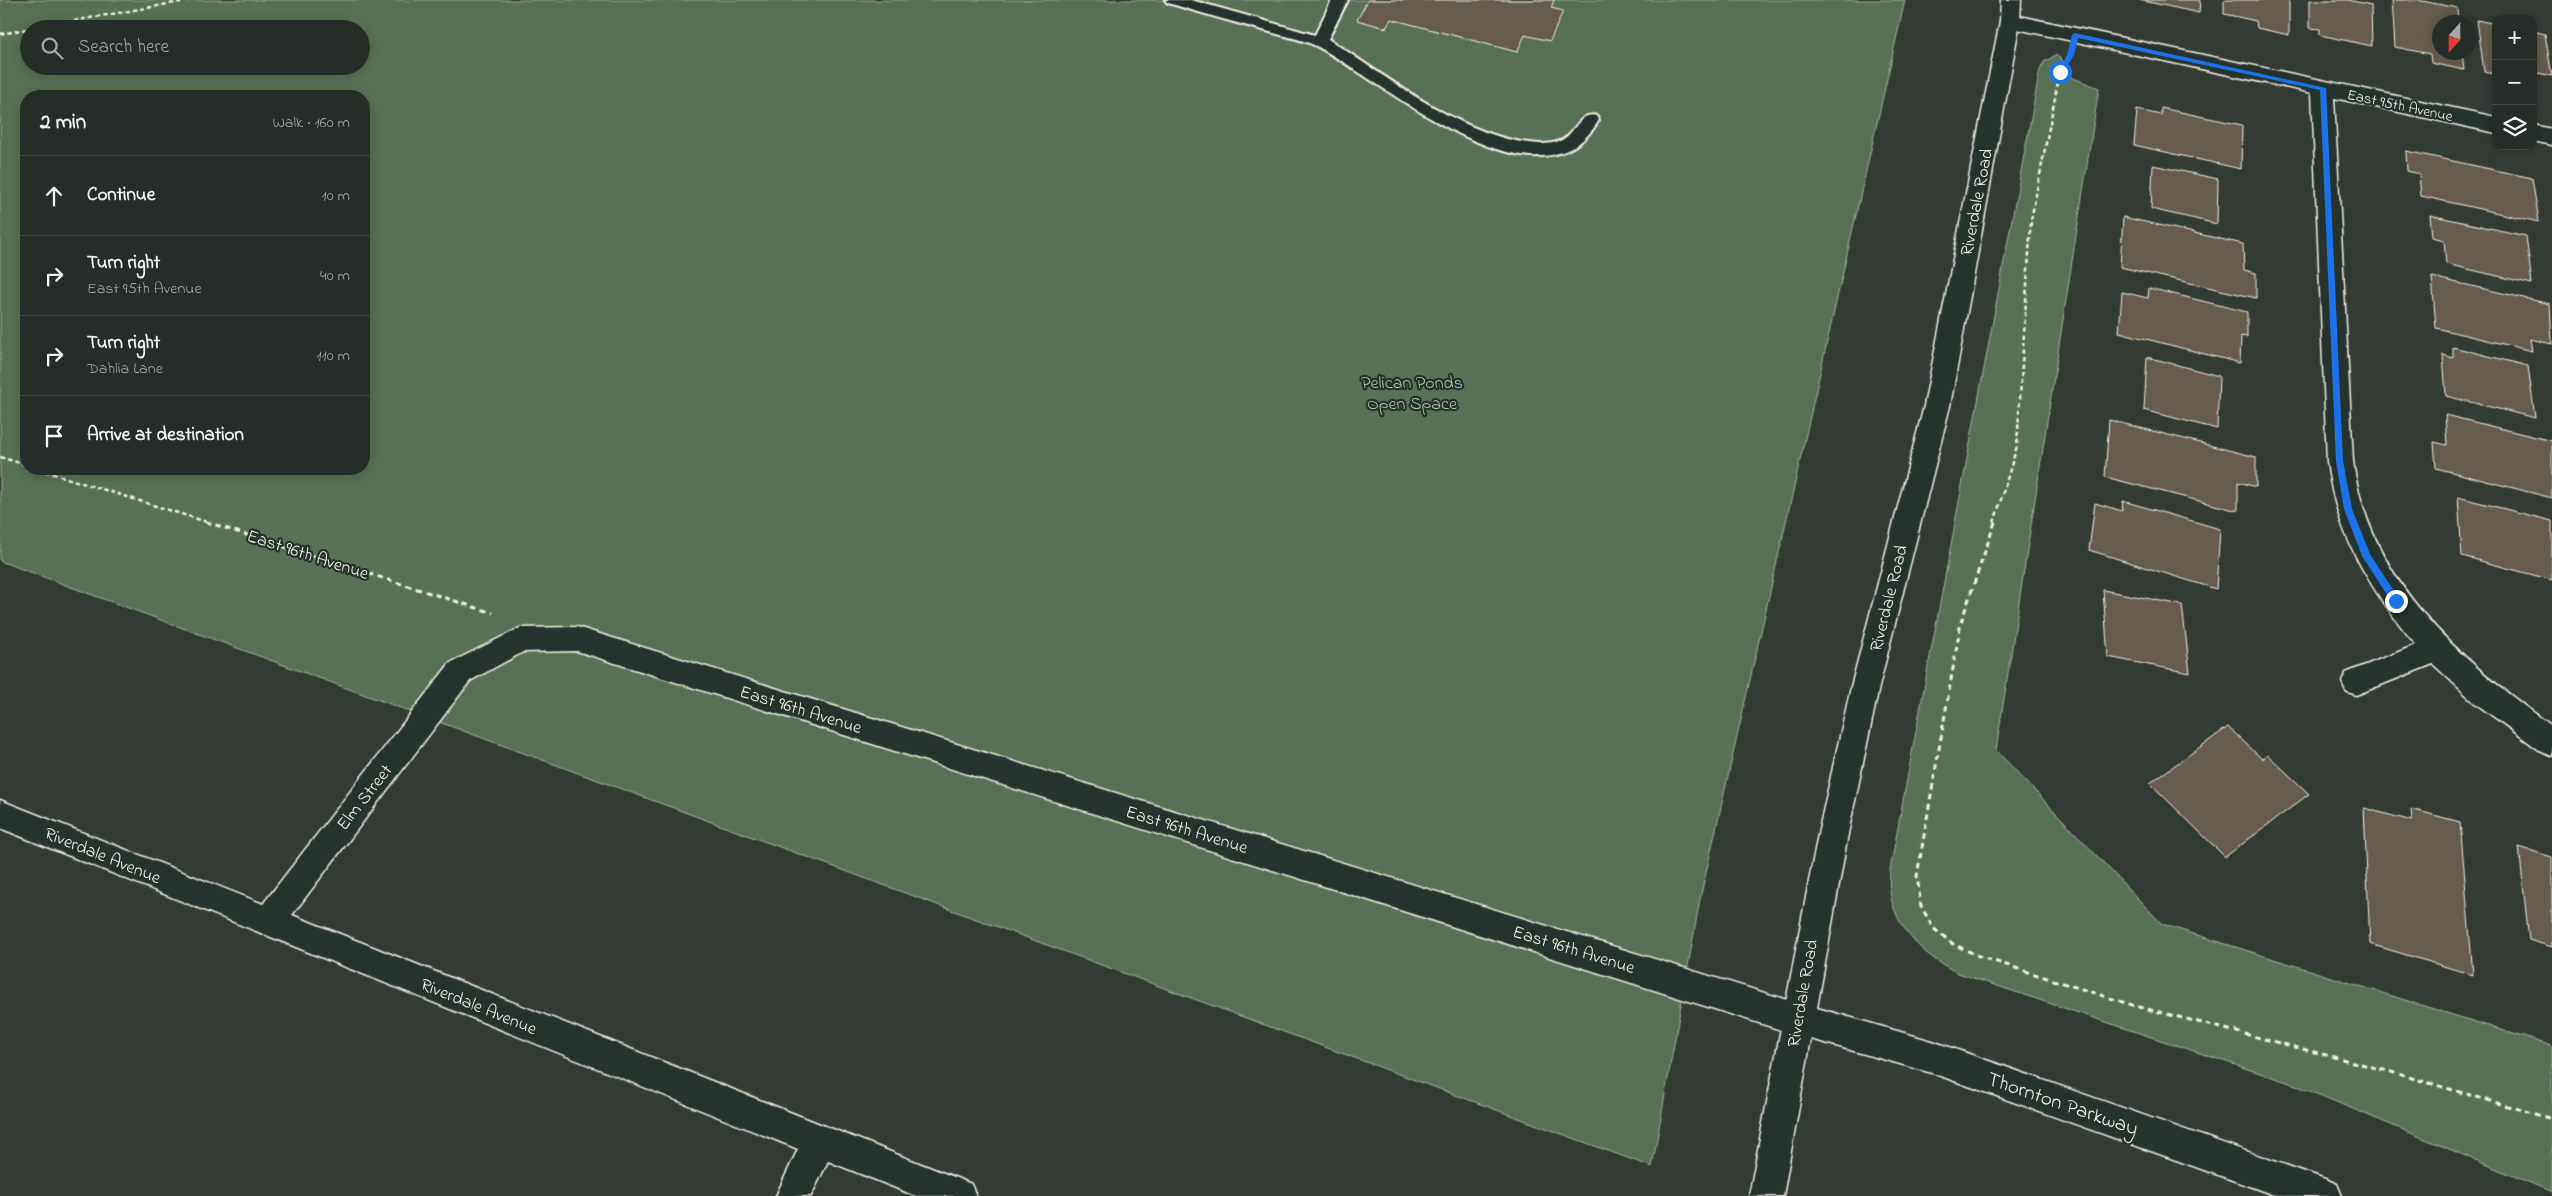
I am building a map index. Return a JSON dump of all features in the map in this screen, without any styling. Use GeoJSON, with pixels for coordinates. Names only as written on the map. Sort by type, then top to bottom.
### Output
{"type":"FeatureCollection","features":[{"type":"Feature","properties":{"kind":"street","name":"East 95th Avenue"},"geometry":{"type":"LineString","coordinates":[[2011,11],[2075,35],[2492,124]]}},
{"type":"Feature","properties":{"kind":"street","name":"Riverdale Road"},"geometry":{"type":"LineString","coordinates":[[1766,1196],[1832,834],[1865,687],[1937,406],[2011,11]]}},
{"type":"Feature","properties":{"kind":"street"},"geometry":{"type":"LineString","coordinates":[[2323,88],[2340,461],[2348,509],[2366,556],[2396,601],[2437,650],[2485,694],[2552,743]]}},
{"type":"Feature","properties":{"kind":"street"},"geometry":{"type":"LineString","coordinates":[[2537,134],[2552,138]]}},
{"type":"Feature","properties":{"kind":"street","name":"East 96th Avenue"},"geometry":{"type":"LineString","coordinates":[[460,672],[520,640],[577,639],[1798,1018]]}},
{"type":"Feature","properties":{"kind":"street"},"geometry":{"type":"LineString","coordinates":[[2356,682],[2437,650]]}},
{"type":"Feature","properties":{"kind":"street","name":"Elm Street"},"geometry":{"type":"LineString","coordinates":[[268,922],[460,672]]}},
{"type":"Feature","properties":{"kind":"street","name":"Riverdale Avenue"},"geometry":{"type":"LineString","coordinates":[[0,814],[959,1196]]}},
{"type":"Feature","properties":{"kind":"street","name":"Thornton Parkway"},"geometry":{"type":"LineString","coordinates":[[1798,1018],[1932,1057],[2326,1196]]}},
{"type":"Feature","properties":{"kind":"street"},"geometry":{"type":"LineString","coordinates":[[793,1196],[820,1141]]}},
{"type":"Feature","properties":{"kind":"lane"},"geometry":{"type":"LineString","coordinates":[[1173,0],[1319,41],[1436,115],[1481,138],[1524,149],[1546,150],[1570,144],[1591,120]]}},
{"type":"Feature","properties":{"kind":"lane"},"geometry":{"type":"LineString","coordinates":[[1319,41],[1340,0]]}},
{"type":"Feature","properties":{"kind":"path"},"geometry":{"type":"LineString","coordinates":[[79,20],[191,0]]}},
{"type":"Feature","properties":{"kind":"path"},"geometry":{"type":"LineString","coordinates":[[0,34],[20,30]]}},
{"type":"Feature","properties":{"kind":"path"},"geometry":{"type":"LineString","coordinates":[[2075,35],[2070,55],[2060,72],[2031,220],[2023,384],[2017,446],[2001,504],[1961,622],[1916,876],[1920,907],[1928,922],[1941,937],[1958,948],[1981,957],[2132,1005],[2388,1071],[2552,1119]]}},
{"type":"Feature","properties":{"kind":"path"},"geometry":{"type":"LineString","coordinates":[[0,457],[20,463]]}},
{"type":"Feature","properties":{"kind":"path","name":"East 96th Avenue"},"geometry":{"type":"LineString","coordinates":[[57,475],[502,616]]}},
{"type":"Feature","properties":{"kind":"green space","name":"Pelican Ponds Open Space"},"geometry":{"type":"Polygon","coordinates":[[[0,0],[1905,0],[1700,899],[1652,1167],[0,561],[0,0]]]}},
{"type":"Feature","properties":{"kind":"green space"},"geometry":{"type":"Polygon","coordinates":[[[2056,55],[2063,61],[2068,76],[2099,88],[1996,750],[2162,924],[2552,1046],[2552,1192],[2293,1084],[1958,973],[1943,965],[1917,944],[1906,932],[1898,918],[1892,903],[1890,870],[2040,70],[2044,62],[2056,55]]]}},
{"type":"Feature","properties":{"kind":"building"},"geometry":{"type":"Polygon","coordinates":[[[1368,0],[1554,0],[1551,8],[1563,11],[1550,41],[1525,35],[1517,52],[1391,19],[1386,28],[1357,20],[1368,0]]]}},
{"type":"Feature","properties":{"kind":"building"},"geometry":{"type":"Polygon","coordinates":[[[2139,0],[2200,0],[2199,13],[2139,0]]]}},
{"type":"Feature","properties":{"kind":"building"},"geometry":{"type":"Polygon","coordinates":[[[2224,0],[2289,0],[2289,35],[2257,28],[2256,21],[2224,14],[2224,0]]]}},
{"type":"Feature","properties":{"kind":"building"},"geometry":{"type":"Polygon","coordinates":[[[2310,0],[2348,0],[2371,5],[2372,46],[2320,35],[2320,29],[2310,28],[2310,0]]]}},
{"type":"Feature","properties":{"kind":"building"},"geometry":{"type":"Polygon","coordinates":[[[2392,0],[2417,0],[2457,8],[2458,15],[2432,15],[2432,60],[2463,60],[2464,70],[2431,63],[2430,54],[2395,47],[2392,0]]]}},
{"type":"Feature","properties":{"kind":"building"},"geometry":{"type":"Polygon","coordinates":[[[2477,20],[2492,23],[2492,73],[2484,71],[2477,20]]]}},
{"type":"Feature","properties":{"kind":"building"},"geometry":{"type":"Polygon","coordinates":[[[2537,32],[2545,34],[2552,76],[2537,73],[2537,32]]]}},
{"type":"Feature","properties":{"kind":"building"},"geometry":{"type":"Polygon","coordinates":[[[2161,108],[2242,125],[2241,169],[2134,145],[2137,110],[2161,115],[2161,108]]]}},
{"type":"Feature","properties":{"kind":"building"},"geometry":{"type":"Polygon","coordinates":[[[2406,151],[2532,178],[2539,222],[2421,196],[2419,174],[2407,171],[2406,151]]]}},
{"type":"Feature","properties":{"kind":"building"},"geometry":{"type":"Polygon","coordinates":[[[2153,165],[2218,179],[2217,224],[2151,209],[2153,165]]]}},
{"type":"Feature","properties":{"kind":"building"},"geometry":{"type":"Polygon","coordinates":[[[2430,215],[2526,236],[2532,284],[2446,264],[2444,240],[2432,237],[2430,215]]]}},
{"type":"Feature","properties":{"kind":"building"},"geometry":{"type":"Polygon","coordinates":[[[2123,217],[2243,244],[2244,270],[2256,273],[2256,298],[2120,267],[2123,217]]]}},
{"type":"Feature","properties":{"kind":"building"},"geometry":{"type":"Polygon","coordinates":[[[2432,277],[2550,304],[2552,344],[2530,339],[2532,351],[2436,328],[2432,277]]]}},
{"type":"Feature","properties":{"kind":"building"},"geometry":{"type":"Polygon","coordinates":[[[2149,288],[2247,312],[2247,337],[2241,336],[2240,363],[2119,332],[2122,292],[2148,298],[2149,288]]]}},
{"type":"Feature","properties":{"kind":"building"},"geometry":{"type":"Polygon","coordinates":[[[2453,347],[2528,366],[2535,418],[2446,396],[2443,355],[2453,358],[2453,347]]]}},
{"type":"Feature","properties":{"kind":"building"},"geometry":{"type":"Polygon","coordinates":[[[2147,357],[2219,376],[2217,429],[2144,410],[2147,357]]]}},
{"type":"Feature","properties":{"kind":"building"},"geometry":{"type":"Polygon","coordinates":[[[2445,415],[2552,441],[2552,498],[2436,468],[2434,442],[2447,445],[2445,415]]]}},
{"type":"Feature","properties":{"kind":"building"},"geometry":{"type":"Polygon","coordinates":[[[2109,420],[2256,457],[2256,487],[2238,482],[2238,511],[2105,477],[2109,420]]]}},
{"type":"Feature","properties":{"kind":"building"},"geometry":{"type":"Polygon","coordinates":[[[2458,497],[2552,521],[2552,580],[2462,556],[2458,497]]]}},
{"type":"Feature","properties":{"kind":"building"},"geometry":{"type":"Polygon","coordinates":[[[2123,501],[2220,529],[2216,589],[2089,550],[2095,503],[2122,511],[2123,501]]]}},
{"type":"Feature","properties":{"kind":"building"},"geometry":{"type":"Polygon","coordinates":[[[2103,590],[2182,605],[2190,673],[2108,657],[2103,590]]]}},
{"type":"Feature","properties":{"kind":"building"},"geometry":{"type":"Polygon","coordinates":[[[2228,727],[2262,759],[2268,755],[2309,794],[2225,857],[2150,783],[2228,727]]]}},
{"type":"Feature","properties":{"kind":"building"},"geometry":{"type":"Polygon","coordinates":[[[2364,808],[2412,821],[2411,809],[2460,822],[2473,975],[2370,944],[2364,808]]]}},
{"type":"Feature","properties":{"kind":"building"},"geometry":{"type":"Polygon","coordinates":[[[2519,847],[2552,857],[2552,947],[2529,940],[2519,847]]]}},
{"type":"Feature","properties":{"kind":"route"},"geometry":{"type":"LineString","coordinates":[[2060,72],[2070,55],[2075,35],[2323,88],[2340,461],[2348,509],[2366,556],[2396,601]]}}]}
